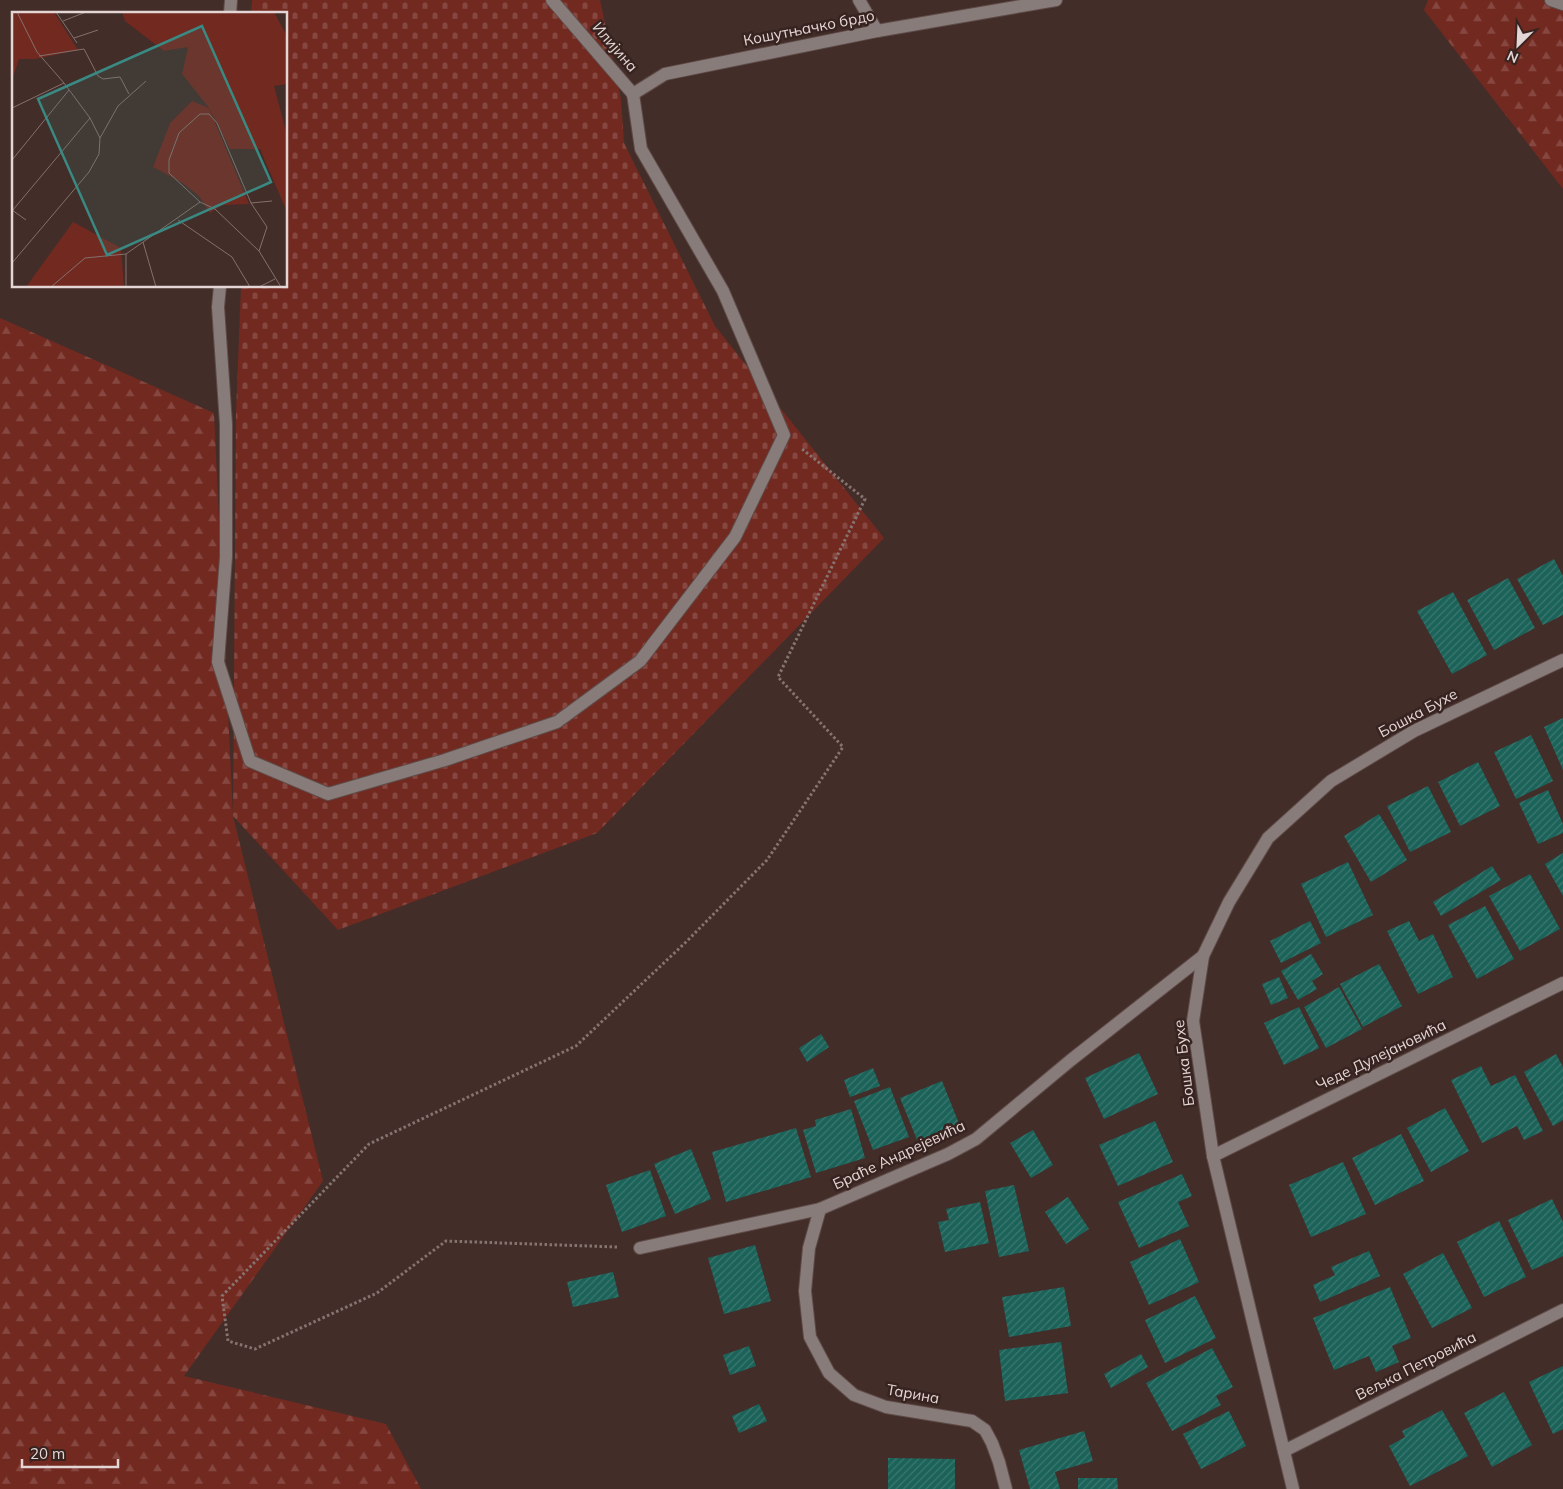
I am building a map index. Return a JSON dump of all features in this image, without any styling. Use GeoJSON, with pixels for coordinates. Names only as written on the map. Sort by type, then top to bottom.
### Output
{"type":"FeatureCollection","features":[{"type":"Feature","properties":{"kind":"street","name":"Илијина"},"geometry":{"type":"LineString","coordinates":[[552,0],[634,94]]}},
{"type":"Feature","properties":{"kind":"street"},"geometry":{"type":"LineString","coordinates":[[859,0],[877,31]]}},
{"type":"Feature","properties":{"kind":"street","name":"Кошутњачко брдо"},"geometry":{"type":"LineString","coordinates":[[634,94],[665,74],[877,31],[1056,0]]}},
{"type":"Feature","properties":{"kind":"street"},"geometry":{"type":"LineString","coordinates":[[1551,0],[1563,4]]}},
{"type":"Feature","properties":{"kind":"street"},"geometry":{"type":"LineString","coordinates":[[220,288],[218,306],[226,424],[226,557],[218,662],[250,761],[328,794],[445,760],[557,722],[640,661],[736,537],[784,435],[724,291],[640,148],[634,94]]}},
{"type":"Feature","properties":{"kind":"street","name":"Бошка Бухе"},"geometry":{"type":"LineString","coordinates":[[1294,1489],[1213,1156],[1193,1021],[1203,956],[1229,902],[1268,838],[1331,780],[1414,731],[1563,660]]}},
{"type":"Feature","properties":{"kind":"street","name":"Браће Андрејевића"},"geometry":{"type":"LineString","coordinates":[[640,1248],[820,1209],[948,1154],[976,1139],[1070,1060],[1203,956]]}},
{"type":"Feature","properties":{"kind":"street","name":"Чеде Дулејановића"},"geometry":{"type":"LineString","coordinates":[[1213,1156],[1563,983]]}},
{"type":"Feature","properties":{"kind":"street","name":"Тарина"},"geometry":{"type":"LineString","coordinates":[[820,1209],[809,1248],[805,1291],[810,1337],[829,1373],[854,1395],[886,1407],[972,1421],[985,1430],[992,1443],[1006,1489]]}},
{"type":"Feature","properties":{"kind":"street","name":"Вељка Петровића"},"geometry":{"type":"LineString","coordinates":[[1284,1451],[1563,1310]]}},
{"type":"Feature","properties":{"kind":"path"},"geometry":{"type":"LineString","coordinates":[[640,1248],[446,1241],[377,1292],[255,1349],[228,1341],[222,1296],[369,1144],[576,1046],[686,942],[767,860],[843,747],[778,677],[865,499],[784,435]]}},
{"type":"Feature","properties":{"kind":"green space"},"geometry":{"type":"Polygon","coordinates":[[[252,0],[600,0],[621,99],[624,143],[715,326],[884,538],[597,833],[338,930],[233,816],[236,413],[241,288],[288,288],[288,12],[251,12],[252,0]]]}},
{"type":"Feature","properties":{"kind":"green space"},"geometry":{"type":"Polygon","coordinates":[[[1428,0],[1563,0],[1563,189],[1424,10],[1428,0]]]}},
{"type":"Feature","properties":{"kind":"green space"},"geometry":{"type":"Polygon","coordinates":[[[0,318],[214,413],[233,816],[323,1181],[184,1376],[386,1424],[421,1489],[0,1489],[0,318]]]}},
{"type":"Feature","properties":{"kind":"building"},"geometry":{"type":"Polygon","coordinates":[[[1554,559],[1563,576],[1563,615],[1543,625],[1517,579],[1554,559]]]}},
{"type":"Feature","properties":{"kind":"building"},"geometry":{"type":"Polygon","coordinates":[[[1508,578],[1535,628],[1494,650],[1467,600],[1508,578]]]}},
{"type":"Feature","properties":{"kind":"building"},"geometry":{"type":"Polygon","coordinates":[[[1453,592],[1487,655],[1452,674],[1417,611],[1453,592]]]}},
{"type":"Feature","properties":{"kind":"building"},"geometry":{"type":"Polygon","coordinates":[[[1563,718],[1563,770],[1544,727],[1563,718]]]}},
{"type":"Feature","properties":{"kind":"building"},"geometry":{"type":"Polygon","coordinates":[[[1531,735],[1553,781],[1516,799],[1494,752],[1531,735]]]}},
{"type":"Feature","properties":{"kind":"building"},"geometry":{"type":"Polygon","coordinates":[[[1478,762],[1500,806],[1460,826],[1438,782],[1478,762]]]}},
{"type":"Feature","properties":{"kind":"building"},"geometry":{"type":"Polygon","coordinates":[[[1428,786],[1451,832],[1410,852],[1387,806],[1428,786]]]}},
{"type":"Feature","properties":{"kind":"building"},"geometry":{"type":"Polygon","coordinates":[[[1548,790],[1563,824],[1563,833],[1538,844],[1519,803],[1548,790]]]}},
{"type":"Feature","properties":{"kind":"building"},"geometry":{"type":"Polygon","coordinates":[[[1379,814],[1407,860],[1371,882],[1344,836],[1379,814]]]}},
{"type":"Feature","properties":{"kind":"building"},"geometry":{"type":"Polygon","coordinates":[[[1563,853],[1563,896],[1545,864],[1563,853]]]}},
{"type":"Feature","properties":{"kind":"building"},"geometry":{"type":"Polygon","coordinates":[[[1348,862],[1373,915],[1326,937],[1301,884],[1348,862]]]}},
{"type":"Feature","properties":{"kind":"building"},"geometry":{"type":"Polygon","coordinates":[[[1492,866],[1501,880],[1441,916],[1433,902],[1492,866]]]}},
{"type":"Feature","properties":{"kind":"building"},"geometry":{"type":"Polygon","coordinates":[[[1530,874],[1560,929],[1520,951],[1489,896],[1530,874]]]}},
{"type":"Feature","properties":{"kind":"building"},"geometry":{"type":"Polygon","coordinates":[[[1485,906],[1514,959],[1477,979],[1448,925],[1485,906]]]}},
{"type":"Feature","properties":{"kind":"building"},"geometry":{"type":"Polygon","coordinates":[[[1310,921],[1321,943],[1281,963],[1270,941],[1310,921]]]}},
{"type":"Feature","properties":{"kind":"building"},"geometry":{"type":"Polygon","coordinates":[[[1409,921],[1419,941],[1433,934],[1453,977],[1418,994],[1387,931],[1409,921]]]}},
{"type":"Feature","properties":{"kind":"building"},"geometry":{"type":"Polygon","coordinates":[[[1311,954],[1323,974],[1312,981],[1317,989],[1298,1000],[1281,971],[1311,954]]]}},
{"type":"Feature","properties":{"kind":"building"},"geometry":{"type":"Polygon","coordinates":[[[1379,964],[1402,1006],[1363,1027],[1340,984],[1379,964]]]}},
{"type":"Feature","properties":{"kind":"building"},"geometry":{"type":"Polygon","coordinates":[[[1279,977],[1288,998],[1271,1005],[1262,984],[1279,977]]]}},
{"type":"Feature","properties":{"kind":"building"},"geometry":{"type":"Polygon","coordinates":[[[1339,987],[1362,1029],[1326,1048],[1304,1007],[1339,987]]]}},
{"type":"Feature","properties":{"kind":"building"},"geometry":{"type":"Polygon","coordinates":[[[1299,1007],[1319,1048],[1284,1065],[1264,1023],[1299,1007]]]}},
{"type":"Feature","properties":{"kind":"building"},"geometry":{"type":"Polygon","coordinates":[[[821,1034],[829,1047],[807,1062],[799,1048],[821,1034]]]}},
{"type":"Feature","properties":{"kind":"building"},"geometry":{"type":"Polygon","coordinates":[[[1139,1053],[1158,1094],[1104,1119],[1085,1078],[1139,1053]]]}},
{"type":"Feature","properties":{"kind":"building"},"geometry":{"type":"Polygon","coordinates":[[[1556,1054],[1563,1067],[1563,1120],[1553,1126],[1524,1072],[1556,1054]]]}},
{"type":"Feature","properties":{"kind":"building"},"geometry":{"type":"Polygon","coordinates":[[[1481,1066],[1491,1086],[1515,1075],[1543,1131],[1524,1140],[1517,1126],[1482,1143],[1451,1080],[1481,1066]]]}},
{"type":"Feature","properties":{"kind":"building"},"geometry":{"type":"Polygon","coordinates":[[[873,1068],[880,1086],[850,1097],[844,1080],[873,1068]]]}},
{"type":"Feature","properties":{"kind":"building"},"geometry":{"type":"Polygon","coordinates":[[[942,1081],[962,1131],[920,1147],[900,1098],[942,1081]]]}},
{"type":"Feature","properties":{"kind":"building"},"geometry":{"type":"Polygon","coordinates":[[[890,1087],[909,1137],[873,1150],[854,1101],[890,1087]]]}},
{"type":"Feature","properties":{"kind":"building"},"geometry":{"type":"Polygon","coordinates":[[[1445,1108],[1469,1151],[1431,1172],[1407,1128],[1445,1108]]]}},
{"type":"Feature","properties":{"kind":"building"},"geometry":{"type":"Polygon","coordinates":[[[851,1109],[865,1158],[816,1173],[803,1130],[816,1126],[815,1120],[851,1109]]]}},
{"type":"Feature","properties":{"kind":"building"},"geometry":{"type":"Polygon","coordinates":[[[1155,1121],[1173,1162],[1118,1186],[1099,1145],[1155,1121]]]}},
{"type":"Feature","properties":{"kind":"building"},"geometry":{"type":"Polygon","coordinates":[[[796,1128],[811,1177],[726,1202],[712,1152],[796,1128]]]}},
{"type":"Feature","properties":{"kind":"building"},"geometry":{"type":"Polygon","coordinates":[[[1033,1130],[1053,1165],[1031,1178],[1010,1143],[1033,1130]]]}},
{"type":"Feature","properties":{"kind":"building"},"geometry":{"type":"Polygon","coordinates":[[[1401,1134],[1424,1181],[1375,1205],[1352,1158],[1401,1134]]]}},
{"type":"Feature","properties":{"kind":"building"},"geometry":{"type":"Polygon","coordinates":[[[691,1149],[711,1199],[675,1214],[654,1164],[691,1149]]]}},
{"type":"Feature","properties":{"kind":"building"},"geometry":{"type":"Polygon","coordinates":[[[1343,1162],[1366,1214],[1311,1237],[1289,1185],[1343,1162]]]}},
{"type":"Feature","properties":{"kind":"building"},"geometry":{"type":"Polygon","coordinates":[[[650,1170],[666,1216],[622,1232],[606,1185],[650,1170]]]}},
{"type":"Feature","properties":{"kind":"building"},"geometry":{"type":"Polygon","coordinates":[[[1182,1174],[1192,1196],[1178,1202],[1189,1226],[1139,1248],[1118,1202],[1182,1174]]]}},
{"type":"Feature","properties":{"kind":"building"},"geometry":{"type":"Polygon","coordinates":[[[1014,1185],[1029,1251],[999,1257],[985,1191],[1014,1185]]]}},
{"type":"Feature","properties":{"kind":"building"},"geometry":{"type":"Polygon","coordinates":[[[1068,1197],[1089,1229],[1066,1244],[1045,1212],[1068,1197]]]}},
{"type":"Feature","properties":{"kind":"building"},"geometry":{"type":"Polygon","coordinates":[[[1552,1199],[1563,1222],[1563,1256],[1532,1270],[1508,1220],[1552,1199]]]}},
{"type":"Feature","properties":{"kind":"building"},"geometry":{"type":"Polygon","coordinates":[[[980,1202],[989,1243],[945,1252],[938,1222],[949,1220],[946,1209],[980,1202]]]}},
{"type":"Feature","properties":{"kind":"building"},"geometry":{"type":"Polygon","coordinates":[[[1499,1221],[1526,1277],[1484,1297],[1457,1242],[1499,1221]]]}},
{"type":"Feature","properties":{"kind":"building"},"geometry":{"type":"Polygon","coordinates":[[[1180,1239],[1199,1282],[1149,1305],[1130,1262],[1180,1239]]]}},
{"type":"Feature","properties":{"kind":"building"},"geometry":{"type":"Polygon","coordinates":[[[755,1245],[771,1301],[724,1314],[708,1258],[755,1245]]]}},
{"type":"Feature","properties":{"kind":"building"},"geometry":{"type":"Polygon","coordinates":[[[1369,1251],[1380,1276],[1320,1302],[1313,1285],[1335,1275],[1331,1267],[1369,1251]]]}},
{"type":"Feature","properties":{"kind":"building"},"geometry":{"type":"Polygon","coordinates":[[[1443,1253],[1472,1308],[1432,1328],[1403,1274],[1443,1253]]]}},
{"type":"Feature","properties":{"kind":"building"},"geometry":{"type":"Polygon","coordinates":[[[613,1272],[619,1297],[573,1307],[567,1282],[613,1272]]]}},
{"type":"Feature","properties":{"kind":"building"},"geometry":{"type":"Polygon","coordinates":[[[1064,1287],[1071,1326],[1009,1337],[1002,1297],[1064,1287]]]}},
{"type":"Feature","properties":{"kind":"building"},"geometry":{"type":"Polygon","coordinates":[[[1390,1287],[1411,1338],[1392,1346],[1399,1362],[1376,1372],[1369,1356],[1334,1370],[1313,1318],[1390,1287]]]}},
{"type":"Feature","properties":{"kind":"building"},"geometry":{"type":"Polygon","coordinates":[[[1195,1296],[1216,1338],[1165,1363],[1145,1320],[1195,1296]]]}},
{"type":"Feature","properties":{"kind":"building"},"geometry":{"type":"Polygon","coordinates":[[[1061,1342],[1068,1393],[1005,1401],[999,1350],[1061,1342]]]}},
{"type":"Feature","properties":{"kind":"building"},"geometry":{"type":"Polygon","coordinates":[[[749,1346],[756,1366],[730,1375],[723,1355],[749,1346]]]}},
{"type":"Feature","properties":{"kind":"building"},"geometry":{"type":"Polygon","coordinates":[[[1212,1348],[1233,1387],[1216,1396],[1221,1405],[1172,1431],[1146,1383],[1212,1348]]]}},
{"type":"Feature","properties":{"kind":"building"},"geometry":{"type":"Polygon","coordinates":[[[1141,1354],[1148,1367],[1111,1388],[1104,1374],[1141,1354]]]}},
{"type":"Feature","properties":{"kind":"building"},"geometry":{"type":"Polygon","coordinates":[[[1563,1366],[1563,1429],[1553,1434],[1529,1382],[1563,1366]]]}},
{"type":"Feature","properties":{"kind":"building"},"geometry":{"type":"Polygon","coordinates":[[[1504,1392],[1532,1445],[1492,1467],[1464,1413],[1504,1392]]]}},
{"type":"Feature","properties":{"kind":"building"},"geometry":{"type":"Polygon","coordinates":[[[759,1404],[767,1421],[739,1433],[732,1416],[759,1404]]]}},
{"type":"Feature","properties":{"kind":"building"},"geometry":{"type":"Polygon","coordinates":[[[1442,1410],[1468,1456],[1410,1486],[1389,1446],[1405,1437],[1402,1431],[1442,1410]]]}},
{"type":"Feature","properties":{"kind":"building"},"geometry":{"type":"Polygon","coordinates":[[[1229,1411],[1246,1446],[1201,1469],[1183,1434],[1229,1411]]]}},
{"type":"Feature","properties":{"kind":"building"},"geometry":{"type":"Polygon","coordinates":[[[1084,1431],[1093,1461],[1055,1472],[1060,1489],[1030,1489],[1019,1450],[1084,1431]]]}},
{"type":"Feature","properties":{"kind":"building"},"geometry":{"type":"Polygon","coordinates":[[[888,1458],[955,1459],[955,1489],[888,1489],[888,1458]]]}},
{"type":"Feature","properties":{"kind":"building"},"geometry":{"type":"Polygon","coordinates":[[[1078,1478],[1117,1478],[1118,1489],[1078,1489],[1078,1478]]]}}]}
